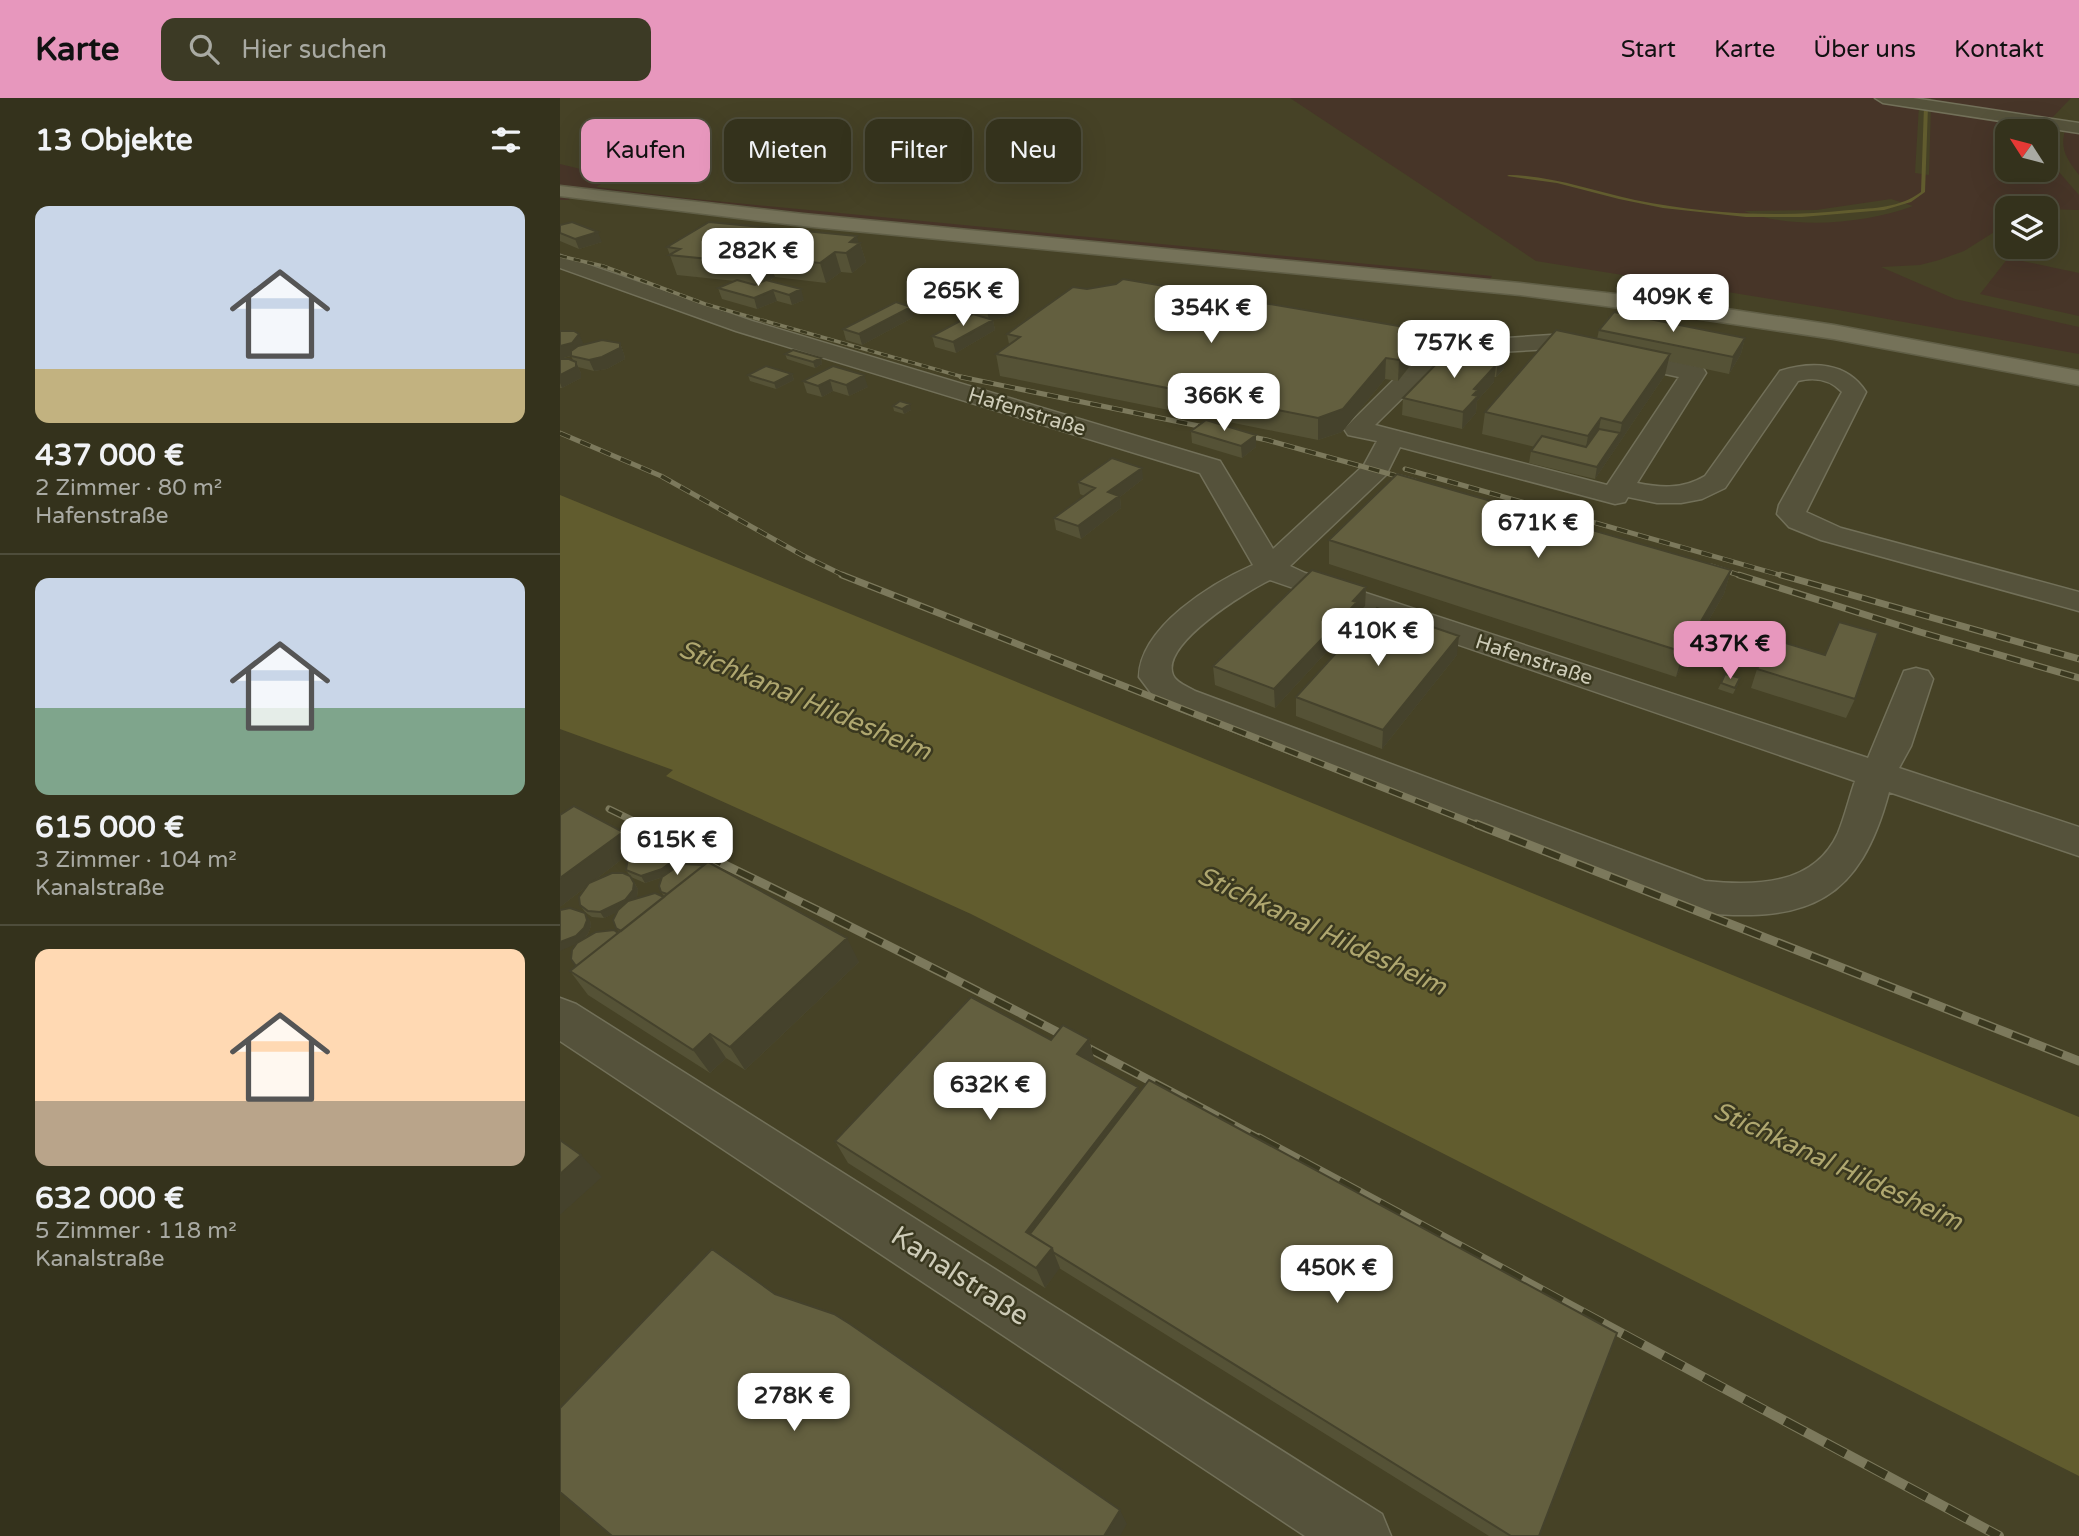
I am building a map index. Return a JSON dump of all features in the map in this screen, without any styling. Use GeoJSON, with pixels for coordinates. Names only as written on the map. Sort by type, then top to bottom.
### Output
{"type":"FeatureCollection","features":[{"type":"Feature","properties":{"kind":"main road"},"geometry":{"type":"LineString","coordinates":[[560,177],[692,195],[1431,266],[1674,294],[1838,319],[2079,363]]}},
{"type":"Feature","properties":{"kind":"main road"},"geometry":{"type":"LineString","coordinates":[[560,191],[803,220],[1520,289],[1667,307],[1834,332],[2079,379]]}},
{"type":"Feature","properties":{"kind":"street"},"geometry":{"type":"LineString","coordinates":[[1883,98],[2021,119]]}},
{"type":"Feature","properties":{"kind":"street"},"geometry":{"type":"LineString","coordinates":[[2058,119],[2069,107]]}},
{"type":"Feature","properties":{"kind":"street"},"geometry":{"type":"LineString","coordinates":[[2058,125],[2079,128]]}},
{"type":"Feature","properties":{"kind":"street","name":"Hafenstraße"},"geometry":{"type":"LineString","coordinates":[[560,261],[744,326],[1210,467],[1270,568],[1294,580],[2079,842]]}},
{"type":"Feature","properties":{"kind":"street"},"geometry":{"type":"LineString","coordinates":[[1551,342],[1694,373],[1615,496],[1392,437],[1357,429],[1439,348],[1551,342]]}},
{"type":"Feature","properties":{"kind":"street"},"geometry":{"type":"LineString","coordinates":[[1620,487],[1673,496],[1703,490],[1715,482],[1789,376],[1804,372],[1828,374],[1846,382],[1854,392],[1793,505],[1791,514],[1799,521],[1831,534],[2079,602]]}},
{"type":"Feature","properties":{"kind":"street"},"geometry":{"type":"LineString","coordinates":[[1392,437],[1376,469],[1270,568],[1234,585],[1208,603],[1180,629],[1160,653],[1156,665],[1156,677],[1166,690],[1183,699],[1702,897],[1744,901],[1781,897],[1818,883],[1843,859],[1855,838],[1876,774],[1888,758],[1916,679]]}},
{"type":"Feature","properties":{"kind":"street","name":"Kanalstraße"},"geometry":{"type":"LineString","coordinates":[[560,1017],[1360,1536]]}},
{"type":"Feature","properties":{"kind":"shaded area"},"geometry":{"type":"Polygon","coordinates":[[[1290,98],[1873,98],[1919,105],[1915,173],[1929,175],[1931,107],[2014,119],[1995,119],[1995,182],[2058,182],[2058,171],[2079,195],[2079,210],[2058,209],[2058,196],[1995,196],[1995,232],[1964,251],[1920,265],[1881,267],[1955,299],[2079,327],[2079,354],[1838,310],[1536,261],[1290,98]],[[1891,199],[1816,210],[1744,211],[1783,221],[1805,223],[1851,221],[1913,206],[1891,199]]]}},
{"type":"Feature","properties":{"kind":"shaded area"},"geometry":{"type":"Polygon","coordinates":[[[1931,98],[2071,98],[2051,119],[1931,104],[1931,98]]]}},
{"type":"Feature","properties":{"kind":"shaded area"},"geometry":{"type":"Polygon","coordinates":[[[2066,127],[2079,129],[2079,175],[2065,153],[2063,141],[2066,127]]]}},
{"type":"Feature","properties":{"kind":"shaded area"},"geometry":{"type":"Polygon","coordinates":[[[560,164],[581,169],[581,182],[604,182],[596,187],[685,198],[1492,276],[1489,281],[814,216],[587,190],[568,200],[560,200],[560,164]]]}},
{"type":"Feature","properties":{"kind":"shaded area"},"geometry":{"type":"Polygon","coordinates":[[[2007,259],[2079,273],[2079,316],[1980,294],[2007,259]]]}},
{"type":"Feature","properties":{"kind":"water","name":"Stichkanal Hildesheim"},"geometry":{"type":"Polygon","coordinates":[[[560,495],[2079,1117],[2079,1476],[971,914],[666,776],[673,770],[560,729],[560,495]]]}},
{"type":"Feature","properties":{"kind":"building"},"geometry":{"type":"Polygon","coordinates":[[[572,222],[598,232],[575,239],[560,233],[560,225],[572,222]]]}},
{"type":"Feature","properties":{"kind":"building"},"geometry":{"type":"Polygon","coordinates":[[[709,222],[857,236],[850,242],[860,243],[846,253],[835,252],[820,263],[768,258],[759,264],[669,255],[680,249],[667,247],[709,222]]]}},
{"type":"Feature","properties":{"kind":"building"},"geometry":{"type":"Polygon","coordinates":[[[951,279],[966,285],[962,291],[952,295],[926,297],[918,293],[918,288],[925,283],[951,279]]]}},
{"type":"Feature","properties":{"kind":"building"},"geometry":{"type":"Polygon","coordinates":[[[1123,279],[1422,330],[1399,360],[1386,358],[1343,409],[1318,418],[996,354],[1020,337],[1007,334],[1073,287],[1087,289],[1116,284],[1123,279]]]}},
{"type":"Feature","properties":{"kind":"building"},"geometry":{"type":"Polygon","coordinates":[[[737,280],[755,285],[766,280],[801,289],[789,295],[773,290],[754,298],[718,288],[737,280]]]}},
{"type":"Feature","properties":{"kind":"building"},"geometry":{"type":"Polygon","coordinates":[[[989,290],[1013,293],[1016,298],[1012,304],[987,310],[967,304],[968,299],[989,290]]]}},
{"type":"Feature","properties":{"kind":"building"},"geometry":{"type":"Polygon","coordinates":[[[896,302],[911,307],[859,334],[843,329],[896,302]]]}},
{"type":"Feature","properties":{"kind":"building"},"geometry":{"type":"Polygon","coordinates":[[[1614,312],[1745,338],[1733,357],[1599,330],[1614,312]]]}},
{"type":"Feature","properties":{"kind":"building"},"geometry":{"type":"Polygon","coordinates":[[[973,314],[993,320],[953,342],[932,336],[973,314]]]}},
{"type":"Feature","properties":{"kind":"building"},"geometry":{"type":"Polygon","coordinates":[[[1556,330],[1670,354],[1622,423],[1601,418],[1588,436],[1485,412],[1556,330]]]}},
{"type":"Feature","properties":{"kind":"building"},"geometry":{"type":"Polygon","coordinates":[[[560,331],[574,331],[579,334],[572,343],[560,346],[560,331]]]}},
{"type":"Feature","properties":{"kind":"building"},"geometry":{"type":"Polygon","coordinates":[[[602,340],[620,343],[620,348],[589,360],[571,356],[571,351],[578,346],[602,340]]]}},
{"type":"Feature","properties":{"kind":"building"},"geometry":{"type":"Polygon","coordinates":[[[1474,346],[1505,353],[1498,361],[1467,354],[1463,358],[1496,365],[1474,389],[1478,390],[1473,395],[1478,396],[1463,412],[1403,398],[1446,354],[1455,356],[1463,348],[1471,350],[1474,346]]]}},
{"type":"Feature","properties":{"kind":"building"},"geometry":{"type":"Polygon","coordinates":[[[793,350],[821,358],[813,362],[785,354],[793,350]]]}},
{"type":"Feature","properties":{"kind":"building"},"geometry":{"type":"Polygon","coordinates":[[[560,359],[576,362],[576,367],[560,375],[560,359]]]}},
{"type":"Feature","properties":{"kind":"building"},"geometry":{"type":"Polygon","coordinates":[[[766,366],[792,374],[774,383],[748,375],[766,366]]]}},
{"type":"Feature","properties":{"kind":"building"},"geometry":{"type":"Polygon","coordinates":[[[833,366],[864,375],[846,385],[830,380],[818,386],[803,381],[833,366]]]}},
{"type":"Feature","properties":{"kind":"building"},"geometry":{"type":"Polygon","coordinates":[[[900,401],[910,404],[902,409],[893,406],[900,401]]]}},
{"type":"Feature","properties":{"kind":"building"},"geometry":{"type":"Polygon","coordinates":[[[1206,420],[1256,435],[1241,446],[1191,431],[1206,420]]]}},
{"type":"Feature","properties":{"kind":"building"},"geometry":{"type":"Polygon","coordinates":[[[1599,429],[1620,433],[1597,467],[1531,451],[1542,436],[1586,447],[1599,429]]]}},
{"type":"Feature","properties":{"kind":"building"},"geometry":{"type":"Polygon","coordinates":[[[1112,458],[1142,468],[1108,492],[1119,496],[1078,526],[1054,518],[1095,488],[1078,482],[1112,458]]]}},
{"type":"Feature","properties":{"kind":"building"},"geometry":{"type":"Polygon","coordinates":[[[1397,474],[1731,570],[1683,652],[1329,540],[1397,474]]]}},
{"type":"Feature","properties":{"kind":"building"},"geometry":{"type":"Polygon","coordinates":[[[1312,570],[1366,587],[1353,601],[1357,602],[1274,689],[1213,666],[1312,570]]]}},
{"type":"Feature","properties":{"kind":"building"},"geometry":{"type":"Polygon","coordinates":[[[1377,608],[1459,636],[1383,730],[1296,697],[1377,608]]]}},
{"type":"Feature","properties":{"kind":"building"},"geometry":{"type":"Polygon","coordinates":[[[1839,622],[1878,633],[1855,699],[1757,669],[1772,639],[1825,655],[1839,622]]]}},
{"type":"Feature","properties":{"kind":"building"},"geometry":{"type":"Polygon","coordinates":[[[1725,674],[1740,678],[1735,688],[1721,683],[1725,674]]]}},
{"type":"Feature","properties":{"kind":"building"},"geometry":{"type":"Polygon","coordinates":[[[574,806],[623,832],[560,878],[560,815],[574,806]]]}},
{"type":"Feature","properties":{"kind":"building"},"geometry":{"type":"Polygon","coordinates":[[[662,843],[670,847],[673,853],[671,862],[662,869],[641,876],[626,870],[628,858],[633,852],[650,844],[662,843]]]}},
{"type":"Feature","properties":{"kind":"building"},"geometry":{"type":"Polygon","coordinates":[[[708,862],[847,938],[730,1047],[710,1034],[693,1050],[570,971],[708,862]]]}},
{"type":"Feature","properties":{"kind":"building"},"geometry":{"type":"Polygon","coordinates":[[[681,864],[704,865],[667,894],[661,892],[659,886],[662,877],[681,864]]]}},
{"type":"Feature","properties":{"kind":"building"},"geometry":{"type":"Polygon","coordinates":[[[612,873],[630,876],[634,883],[633,890],[625,900],[600,912],[588,911],[580,905],[579,897],[589,883],[612,873]]]}},
{"type":"Feature","properties":{"kind":"building"},"geometry":{"type":"Polygon","coordinates":[[[655,893],[664,897],[621,931],[616,928],[613,920],[618,910],[628,901],[655,893]]]}},
{"type":"Feature","properties":{"kind":"building"},"geometry":{"type":"Polygon","coordinates":[[[570,908],[585,913],[587,920],[576,936],[560,942],[560,910],[570,908]]]}},
{"type":"Feature","properties":{"kind":"building"},"geometry":{"type":"Polygon","coordinates":[[[614,930],[618,933],[576,966],[571,959],[572,950],[577,943],[596,932],[614,930]]]}},
{"type":"Feature","properties":{"kind":"building"},"geometry":{"type":"Polygon","coordinates":[[[971,997],[1051,1040],[1063,1025],[1089,1039],[1077,1054],[1138,1087],[1026,1232],[1052,1248],[1036,1268],[835,1141],[971,997]]]}},
{"type":"Feature","properties":{"kind":"building"},"geometry":{"type":"Polygon","coordinates":[[[1149,1080],[1617,1333],[1539,1536],[1511,1536],[1053,1252],[1052,1248],[1030,1234],[1149,1080]]]}},
{"type":"Feature","properties":{"kind":"building"},"geometry":{"type":"Polygon","coordinates":[[[560,1140],[581,1155],[560,1174],[560,1140]]]}},
{"type":"Feature","properties":{"kind":"building"},"geometry":{"type":"Polygon","coordinates":[[[712,1249],[775,1294],[834,1314],[850,1324],[1120,1510],[1104,1536],[612,1536],[560,1492],[560,1408],[712,1249]]]}},
{"type":"Feature","properties":{"kind":"waterway"},"geometry":{"type":"LineString","coordinates":[[1509,176],[1541,178],[1635,201],[1718,213],[1802,216],[1884,208],[1909,201],[1923,192],[1926,106]]}},
{"type":"Feature","properties":{"kind":"railway"},"geometry":{"type":"LineString","coordinates":[[560,256],[603,266],[705,304],[968,378]]}},
{"type":"Feature","properties":{"kind":"railway"},"geometry":{"type":"LineString","coordinates":[[961,377],[968,378]]}},
{"type":"Feature","properties":{"kind":"railway"},"geometry":{"type":"LineString","coordinates":[[968,378],[1267,440],[1415,481]]}},
{"type":"Feature","properties":{"kind":"railway"},"geometry":{"type":"LineString","coordinates":[[560,433],[661,476],[802,555],[847,577]]}},
{"type":"Feature","properties":{"kind":"railway"},"geometry":{"type":"LineString","coordinates":[[1405,469],[1787,577]]}},
{"type":"Feature","properties":{"kind":"railway"},"geometry":{"type":"LineString","coordinates":[[1711,566],[1745,577]]}},
{"type":"Feature","properties":{"kind":"railway"},"geometry":{"type":"LineString","coordinates":[[842,575],[847,577]]}},
{"type":"Feature","properties":{"kind":"railway"},"geometry":{"type":"LineString","coordinates":[[1739,575],[2079,678]]}},
{"type":"Feature","properties":{"kind":"railway"},"geometry":{"type":"LineString","coordinates":[[1781,575],[2079,659]]}},
{"type":"Feature","properties":{"kind":"railway"},"geometry":{"type":"LineString","coordinates":[[847,577],[1480,826]]}},
{"type":"Feature","properties":{"kind":"railway"},"geometry":{"type":"LineString","coordinates":[[609,809],[644,826]]}},
{"type":"Feature","properties":{"kind":"railway"},"geometry":{"type":"LineString","coordinates":[[640,824],[953,978],[1261,1140]]}},
{"type":"Feature","properties":{"kind":"railway"},"geometry":{"type":"LineString","coordinates":[[1476,824],[2079,1061]]}},
{"type":"Feature","properties":{"kind":"railway"},"geometry":{"type":"LineString","coordinates":[[1258,1138],[1999,1536]]}}]}
